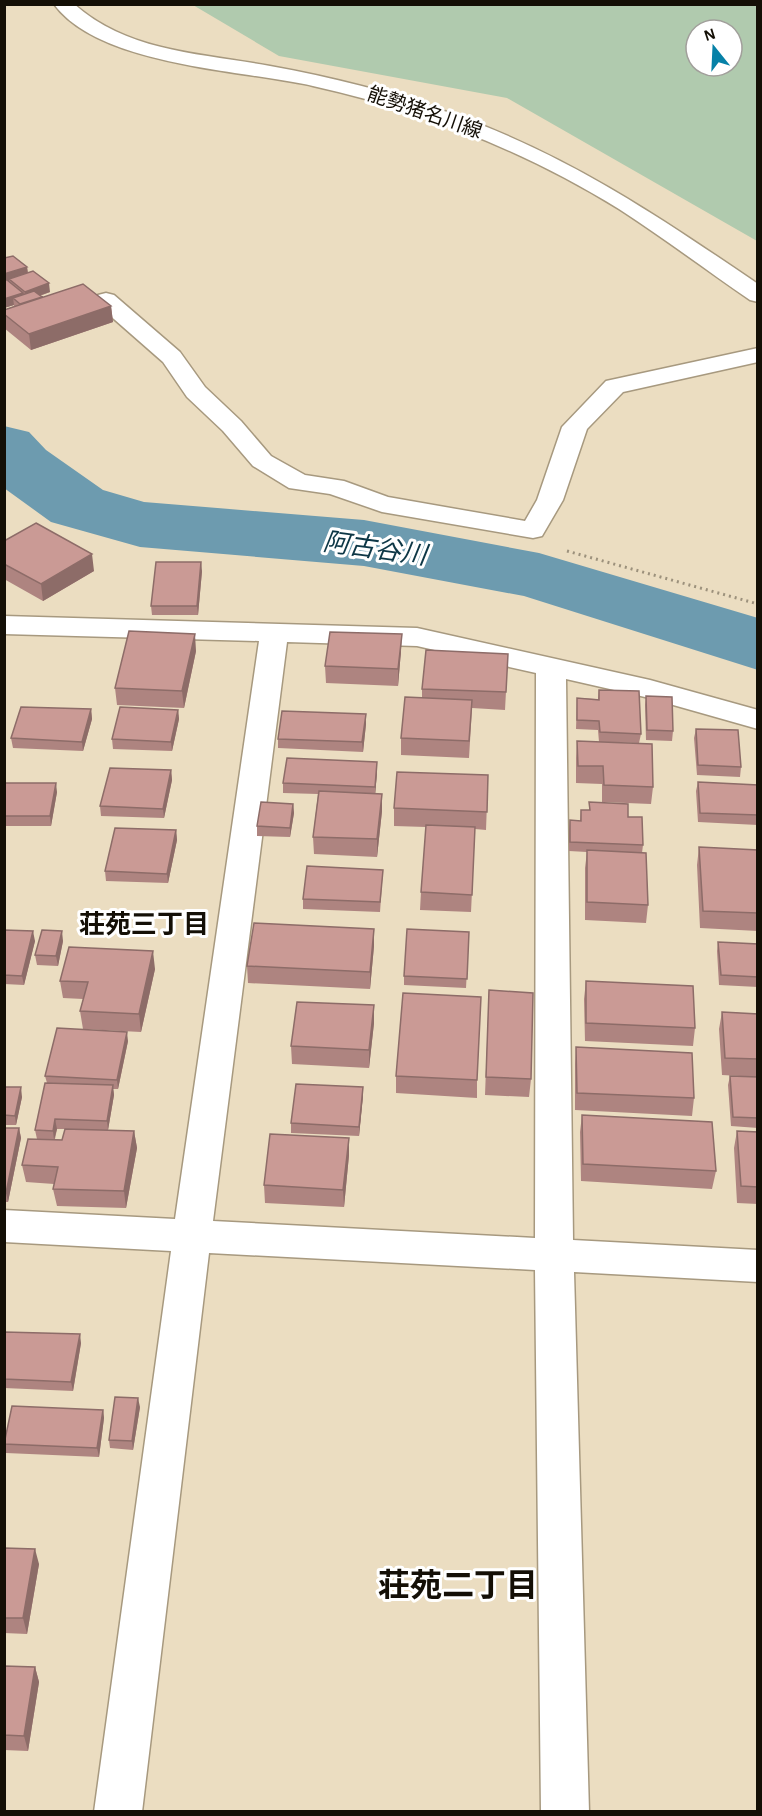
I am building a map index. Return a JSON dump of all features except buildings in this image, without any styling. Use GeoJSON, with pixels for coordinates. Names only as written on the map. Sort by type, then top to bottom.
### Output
{"type":"FeatureCollection","features":[{"type":"Feature","properties":{"kind":"street","name":"能勢猪名川線"},"geometry":{"type":"LineString","coordinates":[[63,4],[86,24],[133,45],[173,55],[349,87],[398,100],[487,133],[554,164],[609,194],[758,295]]}},
{"type":"Feature","properties":{"kind":"street"},"geometry":{"type":"LineString","coordinates":[[106,300],[172,357],[196,392],[232,426],[262,461],[298,482],[335,487],[382,504],[533,530],[550,500],[575,428],[615,386],[758,355]]}},
{"type":"Feature","properties":{"kind":"street"},"geometry":{"type":"LineString","coordinates":[[6,631],[274,633],[417,637],[650,689],[758,720]]}},
{"type":"Feature","properties":{"kind":"street"},"geometry":{"type":"LineString","coordinates":[[118,1812],[192,1236],[274,633]]}},
{"type":"Feature","properties":{"kind":"street"},"geometry":{"type":"LineString","coordinates":[[551,666],[554,1255],[566,1812]]}},
{"type":"Feature","properties":{"kind":"street"},"geometry":{"type":"LineString","coordinates":[[4,1226],[758,1266]]}},
{"type":"Feature","properties":{"kind":"path"},"geometry":{"type":"LineString","coordinates":[[533,530],[560,549],[758,604]]}},
{"type":"Feature","properties":{"kind":"green space"},"geometry":{"type":"Polygon","coordinates":[[[193,5],[757,5],[757,241],[507,98],[279,56],[193,5]]]}},
{"type":"Feature","properties":{"kind":"waterway","name":"阿古谷川"},"geometry":{"type":"LineString","coordinates":[[4,447],[20,465],[77,506],[140,524],[364,543],[539,576],[758,645]]}},
{"type":"Feature","properties":{"kind":"district","name":"荘苑三丁目"},"geometry":{"type":"Point","coordinates":[144,924]}},
{"type":"Feature","properties":{"kind":"district","name":"荘苑二丁目"},"geometry":{"type":"Point","coordinates":[458,1585]}}]}
